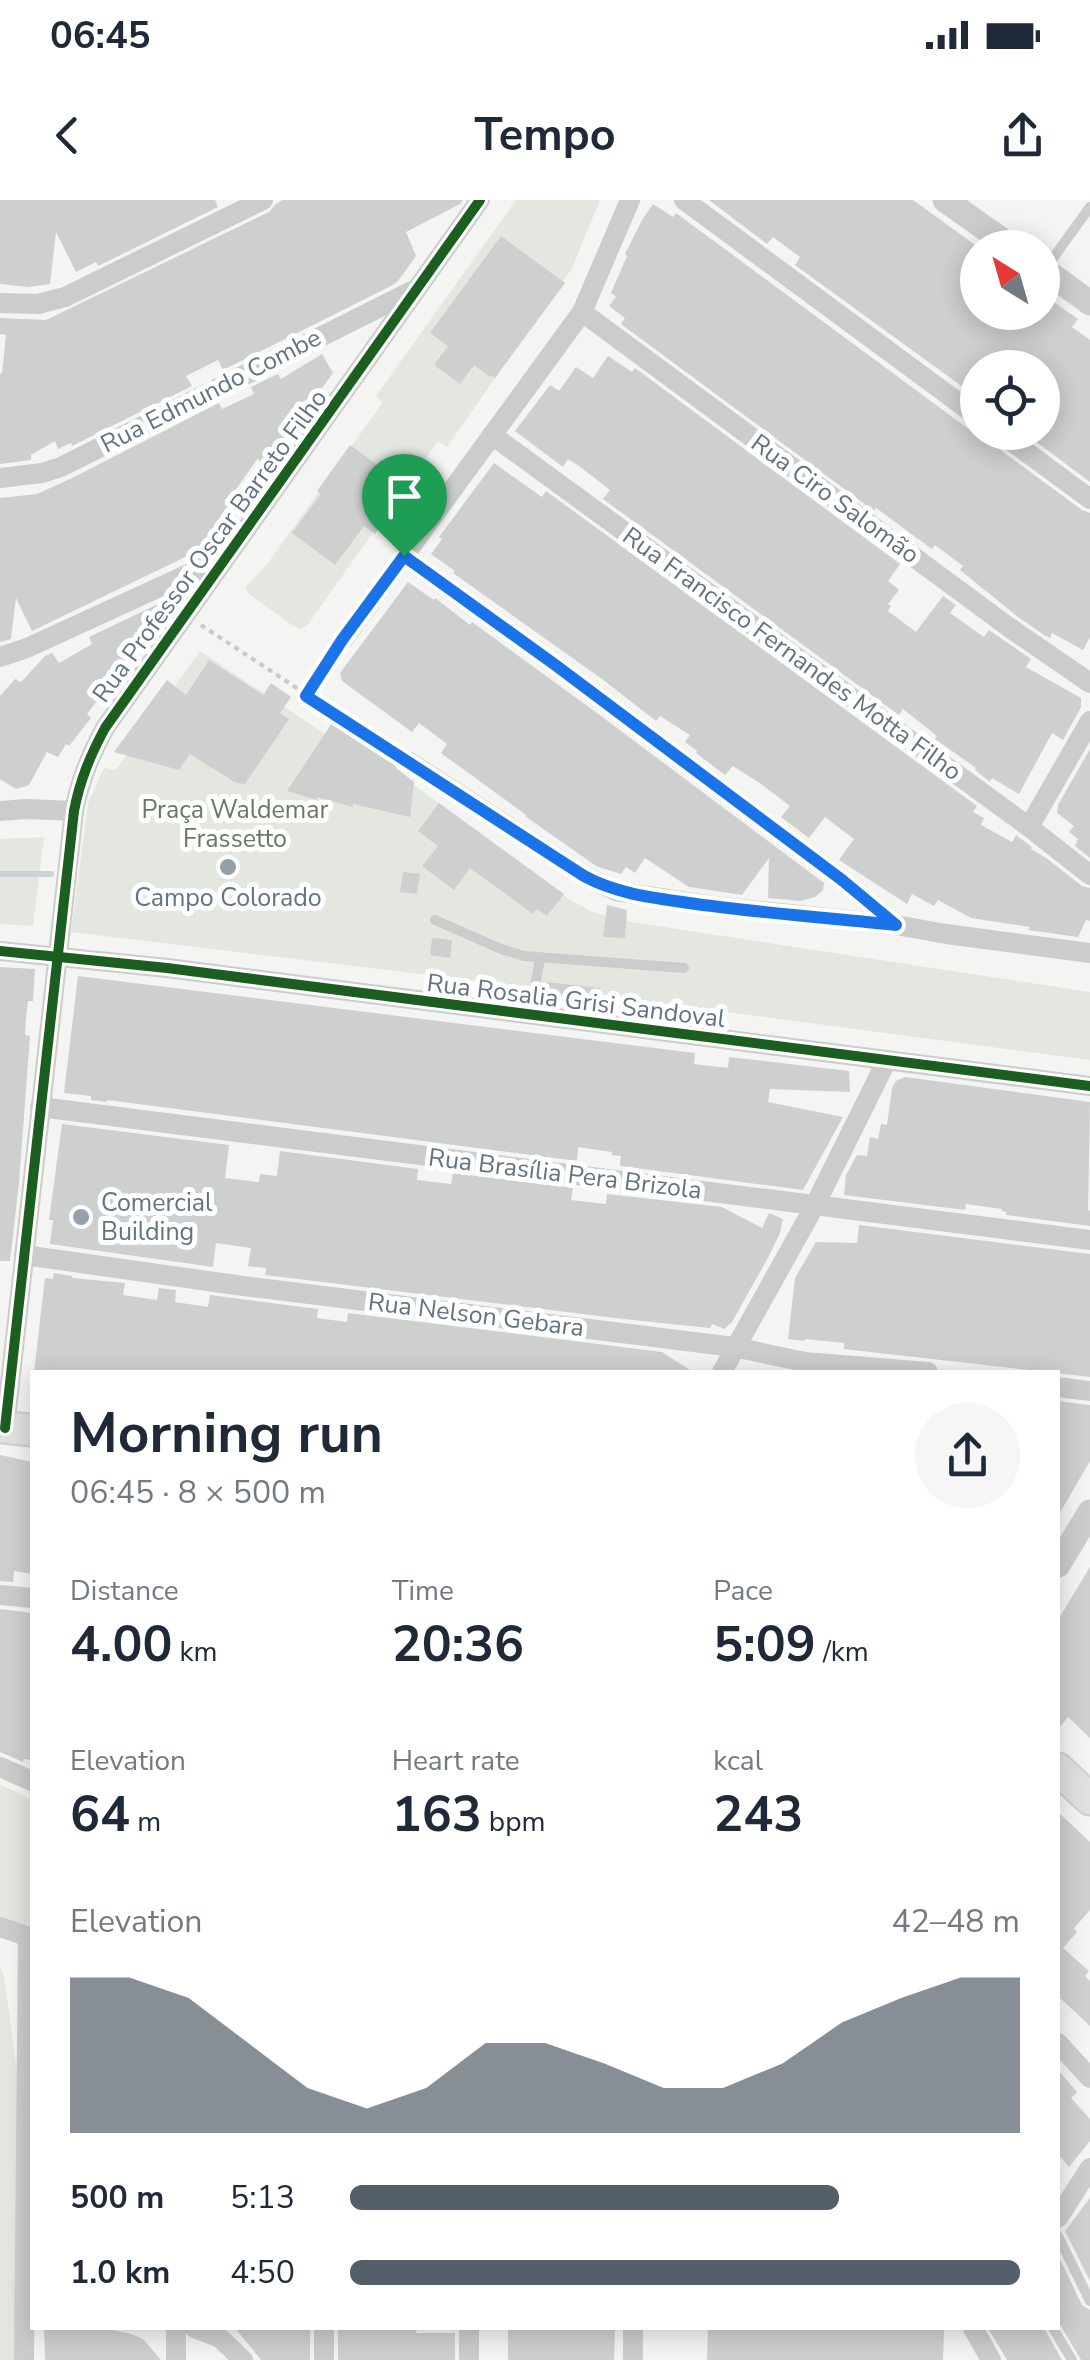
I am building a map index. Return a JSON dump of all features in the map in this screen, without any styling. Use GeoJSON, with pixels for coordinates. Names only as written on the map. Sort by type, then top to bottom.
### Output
{"type":"FeatureCollection","features":[{"type":"Feature","properties":{"kind":"main road"},"geometry":{"type":"LineString","coordinates":[[1060,1771],[1090,1799]]}},
{"type":"Feature","properties":{"kind":"street"},"geometry":{"type":"LineString","coordinates":[[0,303],[38,304],[65,297],[264,200]]}},
{"type":"Feature","properties":{"kind":"street","name":"Rua Professor Oscar Barreto Filho"},"geometry":{"type":"LineString","coordinates":[[12,1428],[24,1255],[40,1108],[74,811],[87,761],[105,728],[224,557],[480,200]]}},
{"type":"Feature","properties":{"kind":"street"},"geometry":{"type":"LineString","coordinates":[[342,640],[582,312],[630,200]]}},
{"type":"Feature","properties":{"kind":"street"},"geometry":{"type":"LineString","coordinates":[[684,200],[960,403]]}},
{"type":"Feature","properties":{"kind":"street"},"geometry":{"type":"LineString","coordinates":[[944,200],[987,230]]}},
{"type":"Feature","properties":{"kind":"street"},"geometry":{"type":"LineString","coordinates":[[1060,280],[1090,303]]}},
{"type":"Feature","properties":{"kind":"street","name":"Rua Edmundo Combe"},"geometry":{"type":"LineString","coordinates":[[0,478],[42,473],[61,466],[418,288]]}},
{"type":"Feature","properties":{"kind":"street","name":"Rua Ciro Salomão"},"geometry":{"type":"LineString","coordinates":[[582,312],[1090,683]]}},
{"type":"Feature","properties":{"kind":"street","name":"Rua Francisco Fernandes Motta Filho"},"geometry":{"type":"LineString","coordinates":[[492,435],[1090,874]]}},
{"type":"Feature","properties":{"kind":"street"},"geometry":{"type":"LineString","coordinates":[[1023,450],[1090,500]]}},
{"type":"Feature","properties":{"kind":"street"},"geometry":{"type":"LineString","coordinates":[[404,556],[554,664],[842,880],[896,925]]}},
{"type":"Feature","properties":{"kind":"street"},"geometry":{"type":"LineString","coordinates":[[0,657],[224,557]]}},
{"type":"Feature","properties":{"kind":"street"},"geometry":{"type":"LineString","coordinates":[[1029,827],[1090,720]]}},
{"type":"Feature","properties":{"kind":"street"},"geometry":{"type":"LineString","coordinates":[[408,761],[584,876],[616,890],[712,906],[896,925],[1090,954]]}},
{"type":"Feature","properties":{"kind":"street"},"geometry":{"type":"LineString","coordinates":[[0,810],[74,811]]}},
{"type":"Feature","properties":{"kind":"street","name":"Rua Rosalia Grisi Sandoval"},"geometry":{"type":"LineString","coordinates":[[0,950],[1090,1086]]}},
{"type":"Feature","properties":{"kind":"street"},"geometry":{"type":"LineString","coordinates":[[723,1370],[814,1206],[887,1060]]}},
{"type":"Feature","properties":{"kind":"street","name":"Rua Brasília Pera Brizola"},"geometry":{"type":"LineString","coordinates":[[40,1108],[1090,1240]]}},
{"type":"Feature","properties":{"kind":"street","name":"Rua Nelson Gebara"},"geometry":{"type":"LineString","coordinates":[[24,1255],[734,1347],[814,1367],[885,1370]]}},
{"type":"Feature","properties":{"kind":"street"},"geometry":{"type":"LineString","coordinates":[[1060,1387],[1090,1390]]}},
{"type":"Feature","properties":{"kind":"street"},"geometry":{"type":"LineString","coordinates":[[1061,1552],[1090,1512]]}},
{"type":"Feature","properties":{"kind":"street"},"geometry":{"type":"LineString","coordinates":[[0,1595],[30,1598]]}},
{"type":"Feature","properties":{"kind":"street"},"geometry":{"type":"LineString","coordinates":[[0,1767],[30,1780]]}},
{"type":"Feature","properties":{"kind":"street"},"geometry":{"type":"LineString","coordinates":[[0,1927],[30,1937],[29,2295],[24,2360]]}},
{"type":"Feature","properties":{"kind":"street"},"geometry":{"type":"LineString","coordinates":[[1060,2045],[1090,2078]]}},
{"type":"Feature","properties":{"kind":"street"},"geometry":{"type":"LineString","coordinates":[[1060,2211],[1090,2168]]}},
{"type":"Feature","properties":{"kind":"street"},"geometry":{"type":"LineString","coordinates":[[176,2330],[176,2360]]}},
{"type":"Feature","properties":{"kind":"street"},"geometry":{"type":"LineString","coordinates":[[199,2330],[220,2338],[242,2360]]}},
{"type":"Feature","properties":{"kind":"street"},"geometry":{"type":"LineString","coordinates":[[324,2330],[324,2360]]}},
{"type":"Feature","properties":{"kind":"street"},"geometry":{"type":"LineString","coordinates":[[469,2330],[469,2360]]}},
{"type":"Feature","properties":{"kind":"street"},"geometry":{"type":"LineString","coordinates":[[633,2330],[633,2360]]}},
{"type":"Feature","properties":{"kind":"street"},"geometry":{"type":"LineString","coordinates":[[974,2330],[991,2360]]}},
{"type":"Feature","properties":{"kind":"lane"},"geometry":{"type":"LineString","coordinates":[[1060,247],[1090,207]]}},
{"type":"Feature","properties":{"kind":"lane"},"geometry":{"type":"LineString","coordinates":[[435,920],[501,949],[540,958],[684,968]]}},
{"type":"Feature","properties":{"kind":"lane"},"geometry":{"type":"LineString","coordinates":[[530,1015],[540,958]]}},
{"type":"Feature","properties":{"kind":"lane"},"geometry":{"type":"LineString","coordinates":[[1060,2240],[1090,2301]]}},
{"type":"Feature","properties":{"kind":"lane"},"geometry":{"type":"LineString","coordinates":[[1054,2330],[1072,2360]]}},
{"type":"Feature","properties":{"kind":"path"},"geometry":{"type":"LineString","coordinates":[[185,614],[408,761]]}},
{"type":"Feature","properties":{"kind":"path"},"geometry":{"type":"LineString","coordinates":[[306,696],[342,640]]}},
{"type":"Feature","properties":{"kind":"green space"},"geometry":{"type":"Polygon","coordinates":[[[516,200],[600,200],[572,268],[447,447],[438,441],[306,627],[293,626],[245,588],[268,563],[383,402],[376,396],[516,200]]]}},
{"type":"Feature","properties":{"kind":"green space","name":"Praça Waldemar Frassetto"},"geometry":{"type":"Polygon","coordinates":[[[200,651],[334,740],[403,777],[590,911],[625,921],[1090,992],[1090,1060],[71,932],[88,803],[104,768],[116,770],[200,651]]]}},
{"type":"Feature","properties":{"kind":"green space"},"geometry":{"type":"Polygon","coordinates":[[[44,837],[33,926],[0,924],[0,839],[44,837]]]}},
{"type":"Feature","properties":{"kind":"green space"},"geometry":{"type":"Polygon","coordinates":[[[0,1784],[30,1799],[30,1930],[0,1921],[0,1784]]]}},
{"type":"Feature","properties":{"kind":"green space"},"geometry":{"type":"Polygon","coordinates":[[[0,1967],[18,2079],[15,2360],[0,2360],[0,1967]]]}},
{"type":"Feature","properties":{"kind":"building"},"geometry":{"type":"Polygon","coordinates":[[[0,200],[215,200],[218,207],[98,266],[96,262],[76,272],[56,232],[50,284],[28,287],[0,284],[0,200]]]}},
{"type":"Feature","properties":{"kind":"building"},"geometry":{"type":"Polygon","coordinates":[[[283,200],[463,200],[406,232],[416,256],[391,286],[223,370],[218,360],[186,376],[192,386],[72,446],[71,443],[58,449],[55,441],[31,455],[31,460],[0,464],[0,373],[6,335],[0,334],[0,318],[46,320],[269,212],[283,200]]]}},
{"type":"Feature","properties":{"kind":"building"},"geometry":{"type":"Polygon","coordinates":[[[709,200],[913,200],[960,234],[960,330],[1060,330],[1060,306],[1078,319],[1072,327],[1090,340],[1090,482],[1047,450],[1060,450],[1060,350],[960,350],[960,385],[795,265],[800,257],[773,237],[767,244],[709,200]]]}},
{"type":"Feature","properties":{"kind":"building"},"geometry":{"type":"Polygon","coordinates":[[[653,204],[673,217],[676,213],[960,423],[960,450],[1001,450],[1090,513],[1090,637],[1083,650],[1052,633],[1050,638],[1044,635],[1018,617],[935,545],[932,549],[876,508],[874,511],[621,324],[625,318],[609,306],[616,297],[611,293],[642,220],[653,204]]]}},
{"type":"Feature","properties":{"kind":"building"},"geometry":{"type":"Polygon","coordinates":[[[501,236],[565,283],[495,378],[474,365],[460,384],[434,365],[448,346],[430,333],[501,236]]]}},
{"type":"Feature","properties":{"kind":"building"},"geometry":{"type":"Polygon","coordinates":[[[322,354],[333,373],[263,469],[258,458],[230,498],[235,509],[206,547],[32,631],[16,598],[11,639],[0,642],[0,498],[37,494],[219,403],[222,409],[254,394],[251,387],[278,374],[281,379],[322,354]]]}},
{"type":"Feature","properties":{"kind":"building"},"geometry":{"type":"Polygon","coordinates":[[[608,356],[632,372],[635,368],[900,564],[888,581],[899,590],[888,604],[888,611],[916,632],[943,596],[956,605],[950,613],[984,637],[989,630],[1031,659],[1026,667],[1081,698],[1081,707],[1063,740],[1052,733],[1019,794],[992,778],[990,782],[903,709],[899,715],[603,499],[610,490],[579,466],[568,459],[563,467],[515,431],[550,385],[559,391],[576,367],[593,378],[608,356]]]}},
{"type":"Feature","properties":{"kind":"building"},"geometry":{"type":"Polygon","coordinates":[[[350,445],[406,486],[375,534],[364,526],[335,565],[292,533],[350,445]]]}},
{"type":"Feature","properties":{"kind":"building"},"geometry":{"type":"Polygon","coordinates":[[[494,463],[542,497],[546,491],[977,806],[973,812],[984,818],[981,825],[1012,842],[1016,835],[1082,886],[1090,888],[1090,921],[1086,920],[1078,937],[971,918],[938,900],[934,906],[912,894],[907,904],[839,860],[854,839],[825,817],[809,838],[781,817],[790,806],[761,784],[733,766],[725,775],[685,742],[690,735],[660,716],[656,721],[453,573],[431,554],[442,539],[439,537],[494,463]]]}},
{"type":"Feature","properties":{"kind":"building"},"geometry":{"type":"Polygon","coordinates":[[[408,582],[470,625],[472,622],[597,713],[824,883],[823,890],[801,901],[768,898],[769,858],[742,895],[689,887],[645,858],[635,873],[626,867],[621,874],[596,866],[441,753],[447,744],[419,723],[412,732],[342,681],[340,673],[408,582]]]}},
{"type":"Feature","properties":{"kind":"building"},"geometry":{"type":"Polygon","coordinates":[[[177,595],[87,714],[91,718],[69,746],[66,744],[58,757],[47,752],[29,785],[16,789],[0,779],[0,696],[15,679],[21,682],[45,656],[52,653],[59,663],[92,644],[89,637],[177,595]]]}},
{"type":"Feature","properties":{"kind":"building"},"geometry":{"type":"Polygon","coordinates":[[[209,660],[263,695],[271,683],[291,697],[280,713],[289,719],[245,784],[236,783],[190,754],[179,770],[114,752],[167,680],[186,695],[209,660]]]}},
{"type":"Feature","properties":{"kind":"building"},"geometry":{"type":"Polygon","coordinates":[[[336,717],[395,757],[396,768],[414,782],[410,817],[287,791],[336,717]]]}},
{"type":"Feature","properties":{"kind":"building"},"geometry":{"type":"Polygon","coordinates":[[[1090,749],[1090,858],[1075,846],[1078,839],[1069,832],[1074,826],[1057,813],[1090,749]]]}},
{"type":"Feature","properties":{"kind":"building"},"geometry":{"type":"Polygon","coordinates":[[[439,803],[564,894],[547,916],[537,909],[533,914],[470,868],[454,890],[422,866],[438,846],[418,831],[439,803]]]}},
{"type":"Feature","properties":{"kind":"building"},"geometry":{"type":"Polygon","coordinates":[[[403,872],[420,874],[417,894],[400,892],[403,872]]]}},
{"type":"Feature","properties":{"kind":"building"},"geometry":{"type":"Polygon","coordinates":[[[607,905],[627,910],[625,938],[603,937],[607,905]]]}},
{"type":"Feature","properties":{"kind":"building"},"geometry":{"type":"Polygon","coordinates":[[[432,938],[452,940],[450,958],[430,955],[432,938]]]}},
{"type":"Feature","properties":{"kind":"building"},"geometry":{"type":"Polygon","coordinates":[[[0,967],[35,969],[33,1001],[28,1001],[26,1019],[25,1035],[30,1036],[10,1261],[0,1261],[0,967]]]}},
{"type":"Feature","properties":{"kind":"building"},"geometry":{"type":"Polygon","coordinates":[[[78,976],[695,1053],[694,1064],[728,1068],[729,1057],[849,1071],[850,1092],[770,1089],[768,1102],[843,1117],[803,1190],[620,1166],[621,1156],[578,1147],[577,1161],[91,1100],[91,1096],[64,1093],[78,976]]]}},
{"type":"Feature","properties":{"kind":"building"},"geometry":{"type":"Polygon","coordinates":[[[547,982],[600,988],[598,1005],[545,999],[547,982]]]}},
{"type":"Feature","properties":{"kind":"building"},"geometry":{"type":"Polygon","coordinates":[[[905,1077],[1090,1102],[1090,1226],[1006,1215],[1002,1209],[966,1204],[965,1210],[844,1195],[846,1175],[857,1155],[867,1156],[870,1137],[878,1139],[881,1124],[887,1125],[892,1088],[905,1077]]]}},
{"type":"Feature","properties":{"kind":"building"},"geometry":{"type":"Polygon","coordinates":[[[62,1124],[229,1145],[225,1178],[259,1182],[260,1174],[277,1176],[280,1151],[418,1169],[417,1180],[451,1184],[453,1173],[573,1188],[571,1200],[606,1204],[607,1194],[722,1207],[762,1228],[769,1213],[783,1219],[769,1256],[732,1322],[724,1329],[712,1324],[710,1328],[623,1319],[265,1275],[266,1268],[248,1266],[251,1248],[216,1243],[213,1267],[50,1244],[53,1220],[49,1220],[62,1124]]]}},
{"type":"Feature","properties":{"kind":"building"},"geometry":{"type":"Polygon","coordinates":[[[859,1225],[1090,1254],[1090,1377],[1060,1374],[1060,1370],[1028,1370],[844,1349],[844,1343],[788,1339],[795,1278],[816,1242],[857,1243],[859,1225]]]}},
{"type":"Feature","properties":{"kind":"building"},"geometry":{"type":"Polygon","coordinates":[[[54,1273],[125,1283],[123,1295],[157,1300],[159,1288],[176,1290],[175,1302],[208,1307],[210,1295],[318,1309],[317,1318],[347,1322],[348,1313],[662,1352],[690,1370],[34,1370],[45,1278],[53,1279],[54,1273]]]}},
{"type":"Feature","properties":{"kind":"building"},"geometry":{"type":"Polygon","coordinates":[[[1060,1401],[1090,1405],[1090,1461],[1060,1513],[1060,1401]]]}},
{"type":"Feature","properties":{"kind":"building"},"geometry":{"type":"Polygon","coordinates":[[[0,1455],[30,1462],[30,1574],[14,1571],[13,1582],[0,1581],[0,1455]]]}},
{"type":"Feature","properties":{"kind":"building"},"geometry":{"type":"Polygon","coordinates":[[[1090,1567],[1090,1738],[1068,1717],[1060,1727],[1060,1617],[1090,1567]]]}},
{"type":"Feature","properties":{"kind":"building"},"geometry":{"type":"Polygon","coordinates":[[[0,1609],[30,1613],[30,1760],[23,1762],[0,1752],[0,1609]]]}},
{"type":"Feature","properties":{"kind":"building"},"geometry":{"type":"Polygon","coordinates":[[[1060,1814],[1090,1842],[1090,1910],[1063,1948],[1089,1971],[1085,1976],[1090,1981],[1090,2026],[1060,1998],[1060,1814]]]}},
{"type":"Feature","properties":{"kind":"building"},"geometry":{"type":"Polygon","coordinates":[[[1060,2072],[1077,2092],[1071,2098],[1090,2119],[1090,2141],[1069,2167],[1060,2156],[1060,2072]]]}},
{"type":"Feature","properties":{"kind":"building"},"geometry":{"type":"Polygon","coordinates":[[[1090,2198],[1090,2281],[1065,2231],[1090,2198]]]}},
{"type":"Feature","properties":{"kind":"building"},"geometry":{"type":"Polygon","coordinates":[[[1060,2259],[1082,2305],[1090,2310],[1090,2360],[1081,2360],[1060,2324],[1060,2259]]]}},
{"type":"Feature","properties":{"kind":"building"},"geometry":{"type":"Polygon","coordinates":[[[44,2330],[112,2330],[131,2334],[143,2339],[161,2360],[45,2360],[44,2330]]]}},
{"type":"Feature","properties":{"kind":"building"},"geometry":{"type":"Polygon","coordinates":[[[237,2330],[310,2330],[310,2360],[261,2360],[237,2330]]]}},
{"type":"Feature","properties":{"kind":"building"},"geometry":{"type":"Polygon","coordinates":[[[338,2330],[455,2333],[455,2360],[338,2360],[338,2330]]]}},
{"type":"Feature","properties":{"kind":"building"},"geometry":{"type":"Polygon","coordinates":[[[508,2330],[615,2330],[614,2360],[508,2360],[508,2330]]]}},
{"type":"Feature","properties":{"kind":"building"},"geometry":{"type":"Polygon","coordinates":[[[708,2330],[944,2330],[943,2360],[707,2360],[708,2330]]]}},
{"type":"Feature","properties":{"kind":"building"},"geometry":{"type":"Polygon","coordinates":[[[989,2330],[1045,2330],[1062,2360],[1007,2360],[989,2330]]]}},
{"type":"Feature","properties":{"kind":"waterway"},"geometry":{"type":"LineString","coordinates":[[0,874],[51,874]]}},
{"type":"Feature","properties":{"kind":"cycle path"},"geometry":{"type":"LineString","coordinates":[[5,1428],[74,811],[86,768],[105,728],[480,200]]}},
{"type":"Feature","properties":{"kind":"cycle path"},"geometry":{"type":"LineString","coordinates":[[0,951],[167,968],[1090,1086]]}},
{"type":"Feature","properties":{"kind":"place","name":"Campo Colorado"},"geometry":{"type":"Point","coordinates":[228,867]}},
{"type":"Feature","properties":{"kind":"place","name":"Comercial Building"},"geometry":{"type":"Point","coordinates":[81,1217]}},
{"type":"Feature","properties":{"kind":"route"},"geometry":{"type":"LineString","coordinates":[[404,556],[842,880],[896,925],[712,906],[608,888],[306,696],[404,556]]}}]}
